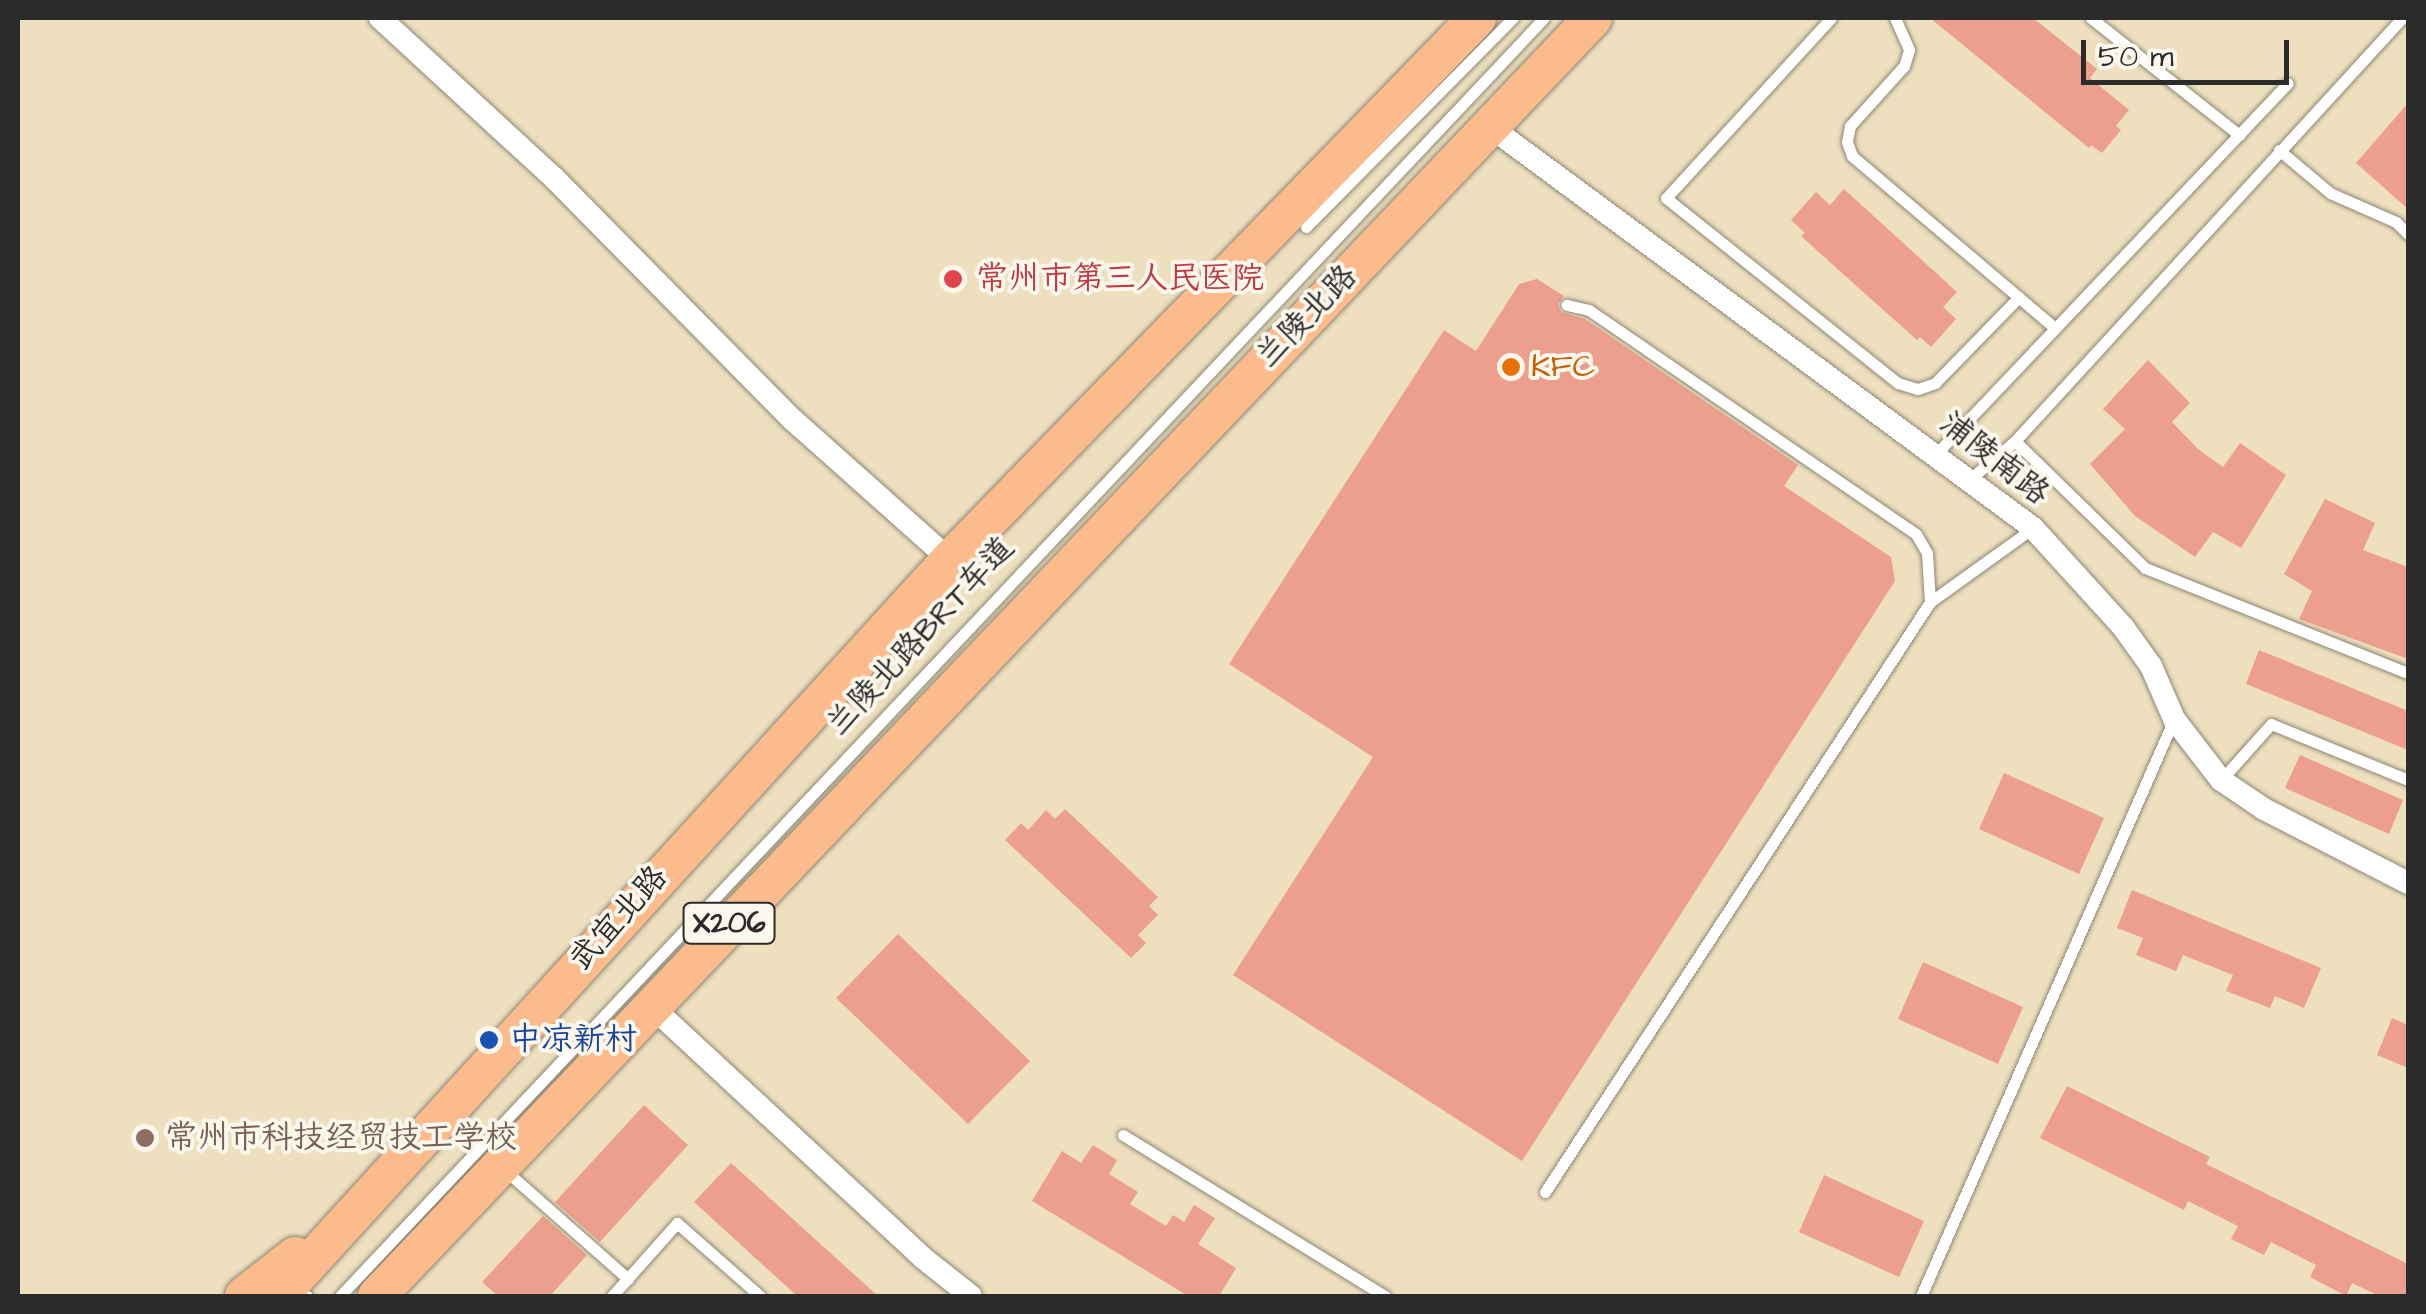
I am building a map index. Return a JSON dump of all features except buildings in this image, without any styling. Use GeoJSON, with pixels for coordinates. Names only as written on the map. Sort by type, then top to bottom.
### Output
{"type":"FeatureCollection","features":[{"type":"Feature","properties":{"kind":"main road"},"geometry":{"type":"LineString","coordinates":[[950,560],[1477,18]]}},
{"type":"Feature","properties":{"kind":"main road","name":"兰陵北路"},"geometry":{"type":"LineString","coordinates":[[650,1006],[1593,18]]}},
{"type":"Feature","properties":{"kind":"main road","name":"武宜北路"},"geometry":{"type":"LineString","coordinates":[[296,1293],[383,1185],[600,940],[950,560]]}},
{"type":"Feature","properties":{"kind":"main road","name":"X206"},"geometry":{"type":"LineString","coordinates":[[376,1296],[650,1006]]}},
{"type":"Feature","properties":{"kind":"main road"},"geometry":{"type":"LineString","coordinates":[[244,1296],[383,1185]]}},
{"type":"Feature","properties":{"kind":"main road"},"geometry":{"type":"LineString","coordinates":[[350,1296],[436,1229]]}},
{"type":"Feature","properties":{"kind":"main road"},"geometry":{"type":"LineString","coordinates":[[391,1296],[436,1229]]}},
{"type":"Feature","properties":{"kind":"street"},"geometry":{"type":"LineString","coordinates":[[380,18],[554,178],[792,420],[950,560]]}},
{"type":"Feature","properties":{"kind":"street","name":"浦陵南路"},"geometry":{"type":"LineString","coordinates":[[1489,126],[2033,528],[2123,628],[2151,666],[2174,719],[2221,780],[2264,810],[2408,883]]}},
{"type":"Feature","properties":{"kind":"street"},"geometry":{"type":"LineString","coordinates":[[650,1006],[923,1258],[970,1296]]}},
{"type":"Feature","properties":{"kind":"lane"},"geometry":{"type":"LineString","coordinates":[[1306,227],[1513,18]]}},
{"type":"Feature","properties":{"kind":"lane","name":"兰陵北路BRT车道"},"geometry":{"type":"LineString","coordinates":[[340,1296],[1544,18]]}},
{"type":"Feature","properties":{"kind":"lane"},"geometry":{"type":"LineString","coordinates":[[1830,18],[1666,198],[1898,383],[1918,389],[1935,383],[2019,297]]}},
{"type":"Feature","properties":{"kind":"lane"},"geometry":{"type":"LineString","coordinates":[[1895,18],[1909,50],[1904,66],[1850,126],[1846,142],[1852,156],[2056,328]]}},
{"type":"Feature","properties":{"kind":"lane"},"geometry":{"type":"LineString","coordinates":[[2092,18],[2239,135]]}},
{"type":"Feature","properties":{"kind":"lane"},"geometry":{"type":"LineString","coordinates":[[1970,479],[2015,440],[2402,18]]}},
{"type":"Feature","properties":{"kind":"lane"},"geometry":{"type":"LineString","coordinates":[[1936,454],[2288,84]]}},
{"type":"Feature","properties":{"kind":"lane"},"geometry":{"type":"LineString","coordinates":[[2279,150],[2330,193],[2396,222],[2408,234]]}},
{"type":"Feature","properties":{"kind":"lane"},"geometry":{"type":"LineString","coordinates":[[1566,306],[1589,310],[1916,534],[1928,553],[1930,602]]}},
{"type":"Feature","properties":{"kind":"lane"},"geometry":{"type":"LineString","coordinates":[[2015,440],[2146,568],[2408,673]]}},
{"type":"Feature","properties":{"kind":"lane"},"geometry":{"type":"LineString","coordinates":[[1544,1192],[1930,602],[2033,528]]}},
{"type":"Feature","properties":{"kind":"lane"},"geometry":{"type":"LineString","coordinates":[[1921,1296],[2174,719]]}},
{"type":"Feature","properties":{"kind":"lane"},"geometry":{"type":"LineString","coordinates":[[2221,780],[2272,724],[2408,780]]}},
{"type":"Feature","properties":{"kind":"lane"},"geometry":{"type":"LineString","coordinates":[[1123,1135],[1385,1296]]}},
{"type":"Feature","properties":{"kind":"lane"},"geometry":{"type":"LineString","coordinates":[[499,1164],[628,1278]]}},
{"type":"Feature","properties":{"kind":"lane"},"geometry":{"type":"LineString","coordinates":[[612,1296],[677,1223],[760,1296]]}},
{"type":"Feature","properties":{"kind":"place","name":"常州市第三人民医院"},"geometry":{"type":"Point","coordinates":[953,279]}},
{"type":"Feature","properties":{"kind":"place","name":"KFC"},"geometry":{"type":"Point","coordinates":[1511,367]}},
{"type":"Feature","properties":{"kind":"place","name":"中凉新村"},"geometry":{"type":"Point","coordinates":[489,1040]}},
{"type":"Feature","properties":{"kind":"place","name":"常州市科技经贸技工学校"},"geometry":{"type":"Point","coordinates":[145,1138]}}]}
